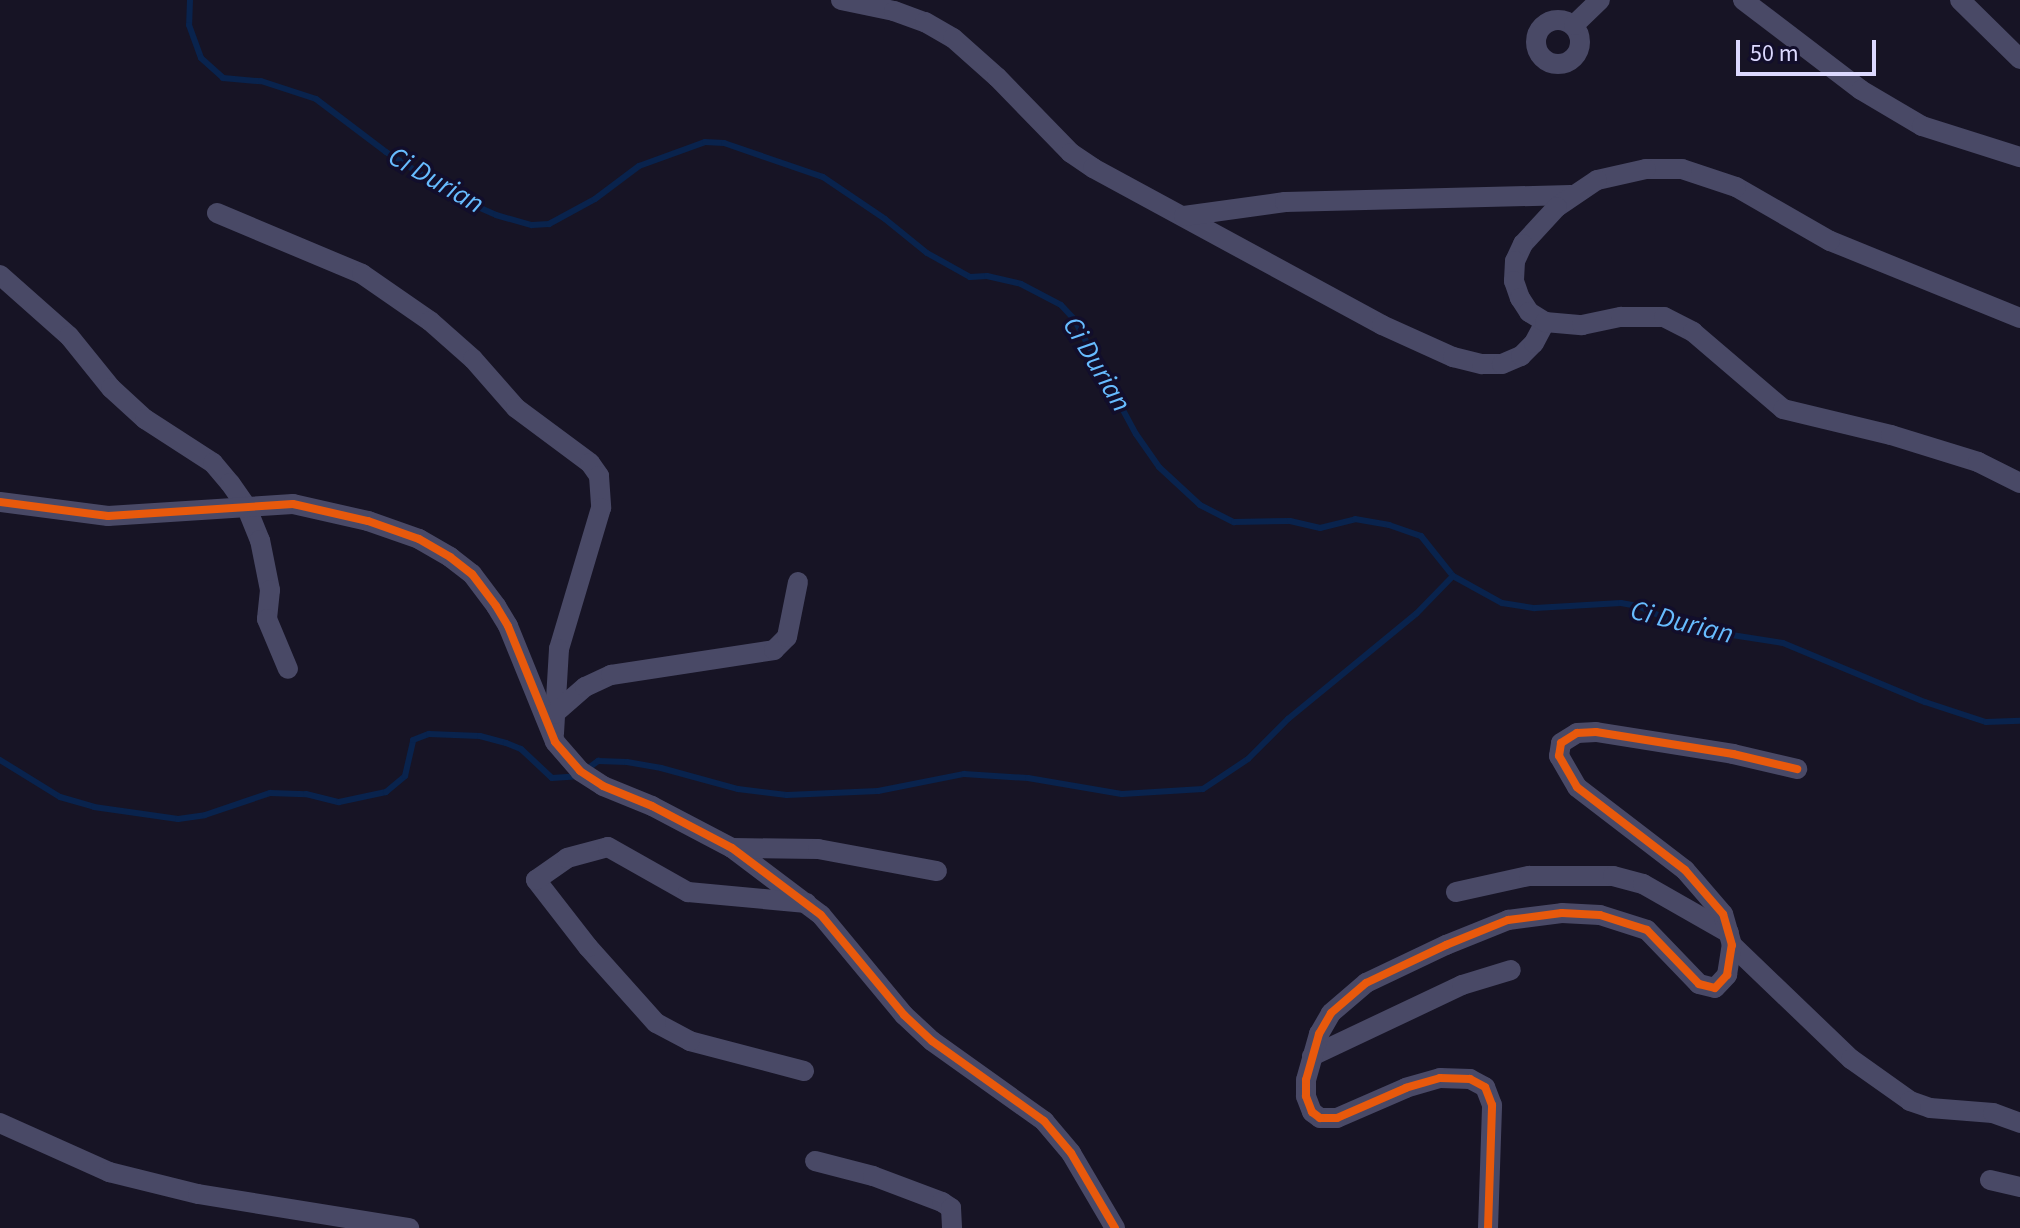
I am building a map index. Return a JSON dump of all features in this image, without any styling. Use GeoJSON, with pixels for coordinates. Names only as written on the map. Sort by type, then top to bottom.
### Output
{"type":"FeatureCollection","features":[{"type":"Feature","properties":{"kind":"street"},"geometry":{"type":"LineString","coordinates":[[841,0],[894,11],[925,22],[953,38],[997,77],[1071,153],[1254,258],[1382,325],[1453,357],[1482,364],[1502,364],[1521,356],[1534,343],[1545,322]]}},
{"type":"Feature","properties":{"kind":"street"},"geometry":{"type":"LineString","coordinates":[[1574,25],[1600,0]]}},
{"type":"Feature","properties":{"kind":"street"},"geometry":{"type":"LineString","coordinates":[[1743,0],[1861,90],[1922,126],[2020,157]]}},
{"type":"Feature","properties":{"kind":"street"},"geometry":{"type":"LineString","coordinates":[[1960,0],[2020,59]]}},
{"type":"Feature","properties":{"kind":"street"},"geometry":{"type":"LineString","coordinates":[[2020,318],[1830,241],[1710,176],[1682,169],[1646,169],[1597,180],[1571,195],[1538,226],[1515,261],[1514,281],[1520,298],[1529,312],[1545,322],[1582,325],[1621,317],[1664,317],[1693,332],[1783,409],[1891,435],[1978,462],[2020,483]]}},
{"type":"Feature","properties":{"kind":"street"},"geometry":{"type":"LineString","coordinates":[[1184,216],[1285,202],[1571,195]]}},
{"type":"Feature","properties":{"kind":"street"},"geometry":{"type":"LineString","coordinates":[[217,213],[362,274],[430,321],[473,359],[516,408],[590,463],[599,476],[601,508],[564,627],[554,714],[555,742]]}},
{"type":"Feature","properties":{"kind":"street"},"geometry":{"type":"LineString","coordinates":[[0,275],[44,311],[111,388],[145,419],[213,463],[246,506],[260,540],[268,578],[267,619],[288,669]]}},
{"type":"Feature","properties":{"kind":"street"},"geometry":{"type":"LineString","coordinates":[[0,502],[108,516],[293,504],[340,513],[419,539],[450,557],[472,574],[508,626],[555,742],[580,771],[603,786],[652,806],[732,848],[806,903],[932,1041],[1044,1121],[1071,1153],[1115,1228]]}},
{"type":"Feature","properties":{"kind":"street"},"geometry":{"type":"LineString","coordinates":[[554,714],[585,687],[611,675],[774,650],[787,637],[798,582]]}},
{"type":"Feature","properties":{"kind":"street"},"geometry":{"type":"LineString","coordinates":[[1488,1228],[1492,1105],[1485,1087],[1470,1079],[1440,1078],[1406,1088],[1337,1118],[1320,1118],[1312,1112],[1306,1096],[1312,1056],[1331,1013],[1366,983],[1432,951],[1508,920],[1562,913],[1600,915],[1647,930],[1707,989],[1721,984],[1727,975],[1730,939],[1723,914],[1685,870],[1577,787],[1559,756],[1561,743],[1577,733],[1596,732],[1733,754],[1797,769]]}},
{"type":"Feature","properties":{"kind":"street"},"geometry":{"type":"LineString","coordinates":[[804,1071],[690,1041],[656,1023],[588,947],[536,880],[567,858],[608,847],[668,884],[688,892],[806,903]]}},
{"type":"Feature","properties":{"kind":"street"},"geometry":{"type":"LineString","coordinates":[[732,848],[818,849],[937,871]]}},
{"type":"Feature","properties":{"kind":"street"},"geometry":{"type":"LineString","coordinates":[[1456,892],[1529,876],[1613,876],[1643,884],[1730,939],[1851,1059],[1910,1101],[1930,1108],[1993,1113],[2020,1123]]}},
{"type":"Feature","properties":{"kind":"street"},"geometry":{"type":"LineString","coordinates":[[1312,1056],[1462,985],[1511,970]]}},
{"type":"Feature","properties":{"kind":"street"},"geometry":{"type":"LineString","coordinates":[[0,1123],[109,1172],[198,1194],[409,1228]]}},
{"type":"Feature","properties":{"kind":"street"},"geometry":{"type":"LineString","coordinates":[[815,1161],[873,1176],[942,1202],[951,1208],[952,1228]]}},
{"type":"Feature","properties":{"kind":"street"},"geometry":{"type":"LineString","coordinates":[[1990,1180],[2020,1187]]}},
{"type":"Feature","properties":{"kind":"waterway","name":"Ci Durian"},"geometry":{"type":"LineString","coordinates":[[190,0],[189,25],[201,58],[223,78],[261,81],[316,99],[386,152],[460,199],[496,215],[532,225],[549,224],[595,199],[639,166],[705,142],[724,143],[823,177],[885,219],[927,253],[970,277],[987,276],[1021,284],[1061,305],[1074,319],[1136,434],[1159,467],[1200,505],[1234,522],[1290,521],[1320,528],[1355,519],[1389,525],[1421,536],[1453,576],[1502,603],[1535,608],[1621,603],[1638,606],[1687,628],[1783,643],[1925,702],[1986,722],[2020,721]]}},
{"type":"Feature","properties":{"kind":"waterway"},"geometry":{"type":"LineString","coordinates":[[587,769],[598,761],[627,762],[738,789],[787,795],[878,791],[964,774],[1028,778],[1122,794],[1203,789],[1248,759],[1288,719],[1416,614],[1453,576]]}},
{"type":"Feature","properties":{"kind":"waterway"},"geometry":{"type":"LineString","coordinates":[[0,760],[60,797],[94,807],[178,819],[205,815],[270,793],[306,794],[339,802],[386,792],[405,776],[413,740],[429,734],[480,736],[506,743],[521,749],[552,778],[578,776]]}},
{"type":"Feature","properties":{"kind":"cycle path"},"geometry":{"type":"LineString","coordinates":[[0,502],[108,516],[293,504],[368,521],[419,539],[450,557],[472,574],[496,606],[508,626],[555,742],[580,771],[603,786],[652,806],[732,848],[821,915],[904,1015],[932,1041],[1044,1121],[1071,1153],[1115,1228]]}},
{"type":"Feature","properties":{"kind":"cycle path"},"geometry":{"type":"LineString","coordinates":[[1488,1228],[1492,1105],[1485,1087],[1470,1079],[1440,1078],[1406,1088],[1337,1118],[1320,1118],[1312,1112],[1306,1096],[1306,1080],[1319,1034],[1331,1013],[1366,983],[1446,945],[1508,920],[1562,913],[1600,915],[1647,930],[1699,984],[1715,988],[1727,975],[1732,945],[1723,914],[1685,870],[1577,787],[1559,756],[1561,743],[1577,733],[1596,732],[1733,754],[1797,769]]}}]}
